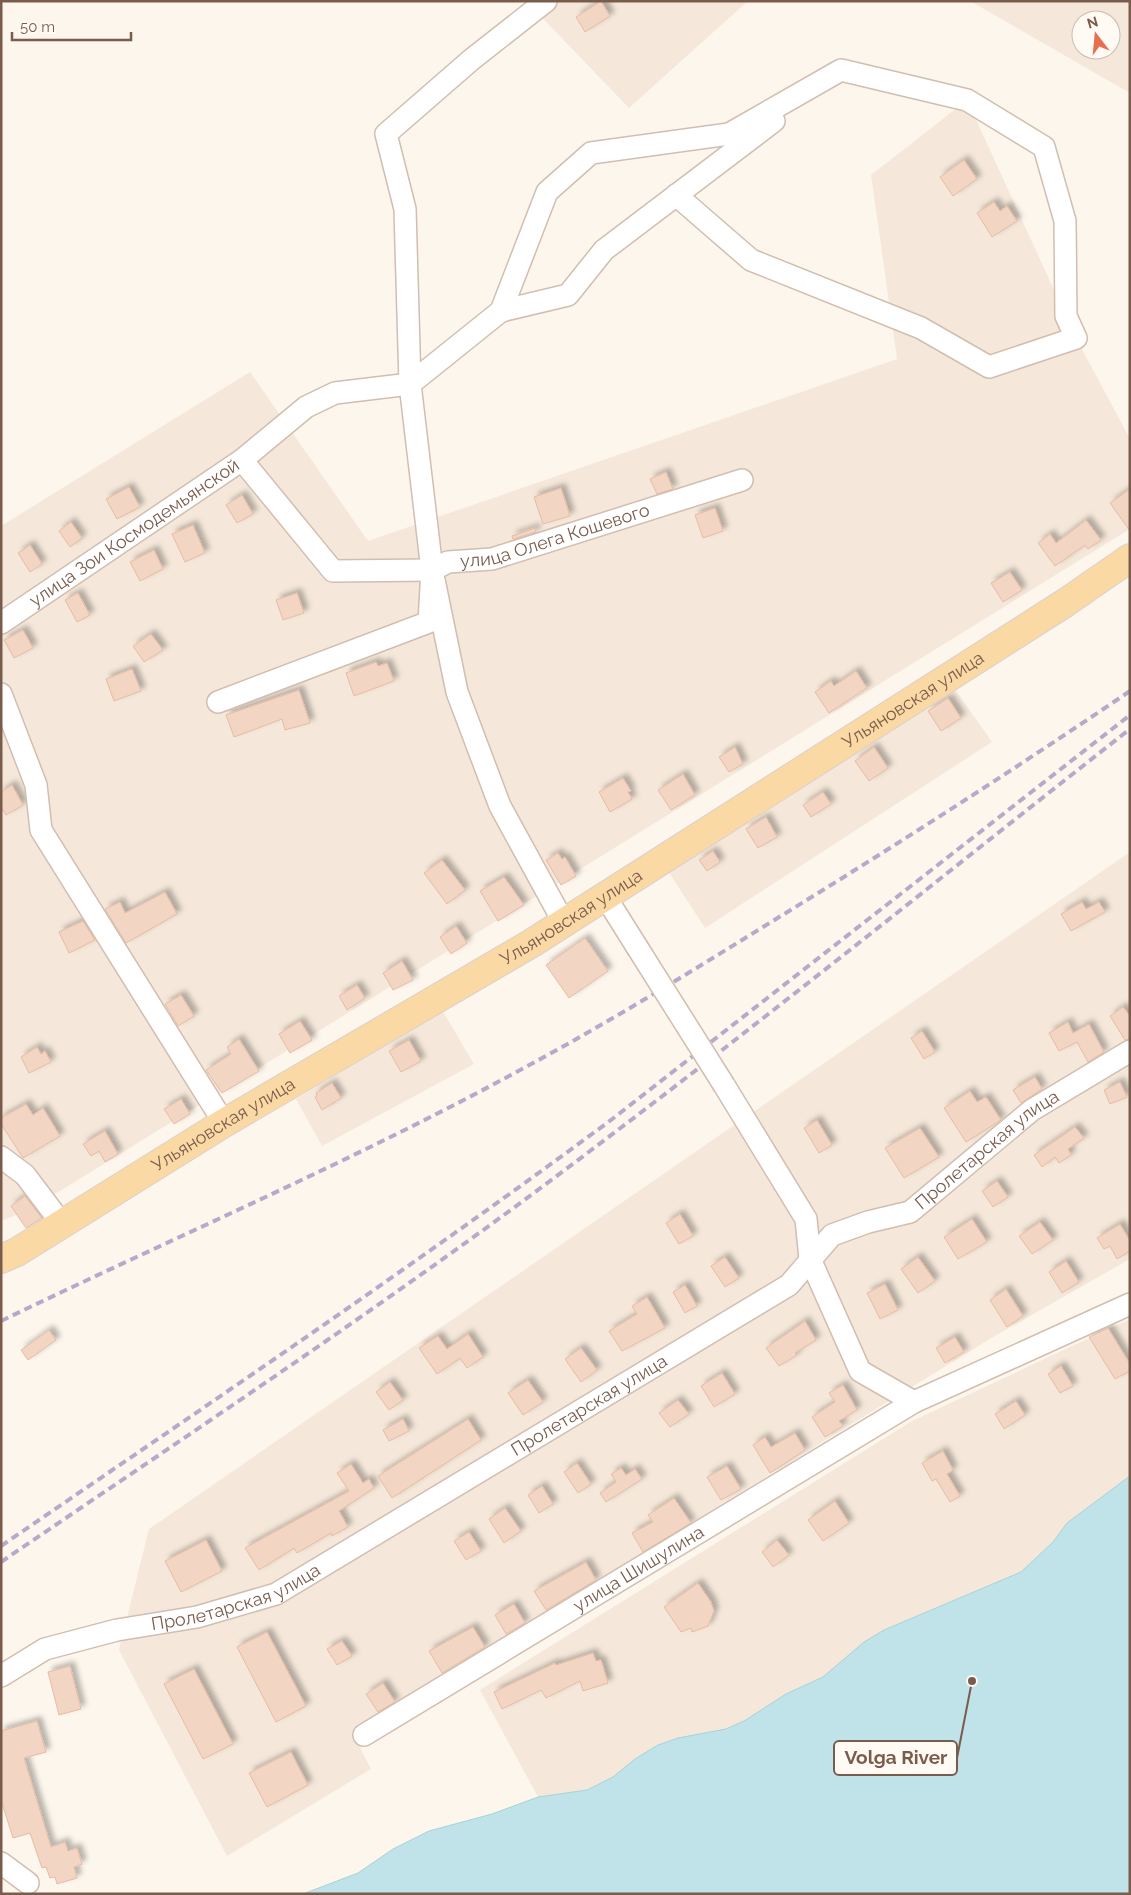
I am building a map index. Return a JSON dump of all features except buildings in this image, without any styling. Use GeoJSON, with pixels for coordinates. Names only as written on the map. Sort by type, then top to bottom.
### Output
{"type":"FeatureCollection","features":[{"type":"Feature","properties":{"kind":"main road","name":"Ульяновская улица"},"geometry":{"type":"LineString","coordinates":[[1,1259],[17,1252],[224,1122],[564,922],[1065,603],[1130,558]]}},
{"type":"Feature","properties":{"kind":"street"},"geometry":{"type":"LineString","coordinates":[[546,1],[471,60],[386,134],[405,209],[410,384],[432,570],[457,692],[500,806],[564,922]]}},
{"type":"Feature","properties":{"kind":"street"},"geometry":{"type":"LineString","coordinates":[[242,460],[306,407],[335,392],[410,384],[501,311],[568,295],[604,250],[841,70]]}},
{"type":"Feature","properties":{"kind":"street"},"geometry":{"type":"LineString","coordinates":[[501,311],[547,192],[591,154],[729,134],[841,70],[967,100],[1044,147],[1065,221],[1066,316],[1076,338],[989,367],[921,328],[751,260],[676,195]]}},
{"type":"Feature","properties":{"kind":"street","name":"улица Зои Космодемьянской"},"geometry":{"type":"LineString","coordinates":[[1,623],[242,460],[333,571],[432,570]]}},
{"type":"Feature","properties":{"kind":"street","name":"улица Олега Кошевого"},"geometry":{"type":"LineString","coordinates":[[432,570],[448,562],[492,559],[742,480]]}},
{"type":"Feature","properties":{"kind":"street"},"geometry":{"type":"LineString","coordinates":[[218,702],[429,622],[432,570]]}},
{"type":"Feature","properties":{"kind":"street"},"geometry":{"type":"LineString","coordinates":[[1,694],[36,785],[41,830],[224,1122]]}},
{"type":"Feature","properties":{"kind":"street"},"geometry":{"type":"LineString","coordinates":[[605,896],[806,1220],[810,1259],[860,1372],[914,1402]]}},
{"type":"Feature","properties":{"kind":"street","name":"Пролетарская улица"},"geometry":{"type":"LineString","coordinates":[[1,1676],[45,1650],[117,1630],[197,1617],[276,1594],[789,1285],[832,1235],[868,1222],[910,1212],[1032,1110],[1130,1051]]}},
{"type":"Feature","properties":{"kind":"street"},"geometry":{"type":"LineString","coordinates":[[1,1157],[25,1175],[62,1224]]}},
{"type":"Feature","properties":{"kind":"street","name":"улица Шишулина"},"geometry":{"type":"LineString","coordinates":[[364,1735],[914,1402],[1130,1304]]}},
{"type":"Feature","properties":{"kind":"street"},"geometry":{"type":"LineString","coordinates":[[1,1863],[28,1883]]}},
{"type":"Feature","properties":{"kind":"shaded area"},"geometry":{"type":"Polygon","coordinates":[[[526,1],[748,1],[629,108],[526,1]]]}},
{"type":"Feature","properties":{"kind":"shaded area"},"geometry":{"type":"Polygon","coordinates":[[[970,1],[1130,1],[1130,93],[1073,60],[1121,60],[1121,10],[1071,10],[1071,59],[970,1]]]}},
{"type":"Feature","properties":{"kind":"shaded area"},"geometry":{"type":"Polygon","coordinates":[[[967,100],[1076,338],[1130,439],[1130,529],[31,1209],[1,1221],[1,526],[250,372],[368,541],[897,359],[871,175],[967,100]]]}},
{"type":"Feature","properties":{"kind":"shaded area"},"geometry":{"type":"Polygon","coordinates":[[[952,685],[992,742],[705,928],[668,871],[952,685]]]}},
{"type":"Feature","properties":{"kind":"shaded area"},"geometry":{"type":"Polygon","coordinates":[[[1130,852],[1130,1259],[993,1337],[352,1732],[371,1769],[227,1856],[119,1650],[149,1529],[1130,852]]]}},
{"type":"Feature","properties":{"kind":"shaded area"},"geometry":{"type":"Polygon","coordinates":[[[442,1010],[474,1064],[322,1146],[296,1099],[442,1010]]]}},
{"type":"Feature","properties":{"kind":"shaded area"},"geometry":{"type":"Polygon","coordinates":[[[1130,1319],[1130,1476],[1067,1523],[1053,1542],[1021,1572],[884,1630],[823,1677],[786,1694],[744,1721],[726,1729],[678,1738],[658,1745],[613,1777],[587,1790],[538,1797],[480,1690],[912,1421],[1130,1319]]]}},
{"type":"Feature","properties":{"kind":"water"},"geometry":{"type":"Polygon","coordinates":[[[1130,1476],[1130,1894],[303,1894],[358,1873],[393,1849],[429,1831],[492,1814],[538,1797],[587,1790],[613,1777],[635,1759],[658,1745],[678,1738],[726,1729],[744,1721],[786,1694],[823,1677],[864,1642],[884,1630],[1021,1572],[1053,1542],[1067,1523],[1130,1476]]]}},
{"type":"Feature","properties":{"kind":"railway"},"geometry":{"type":"LineString","coordinates":[[1,1321],[329,1167],[458,1103],[553,1052],[674,982],[856,870],[1130,691]]}},
{"type":"Feature","properties":{"kind":"railway"},"geometry":{"type":"LineString","coordinates":[[1,1546],[385,1282],[611,1120],[1130,715]]}},
{"type":"Feature","properties":{"kind":"railway"},"geometry":{"type":"LineString","coordinates":[[1,1562],[329,1339],[523,1201],[752,1027],[1130,729]]}},
{"type":"Feature","properties":{"kind":"place","name":"Volga River"},"geometry":{"type":"Point","coordinates":[972,1681]}}]}
